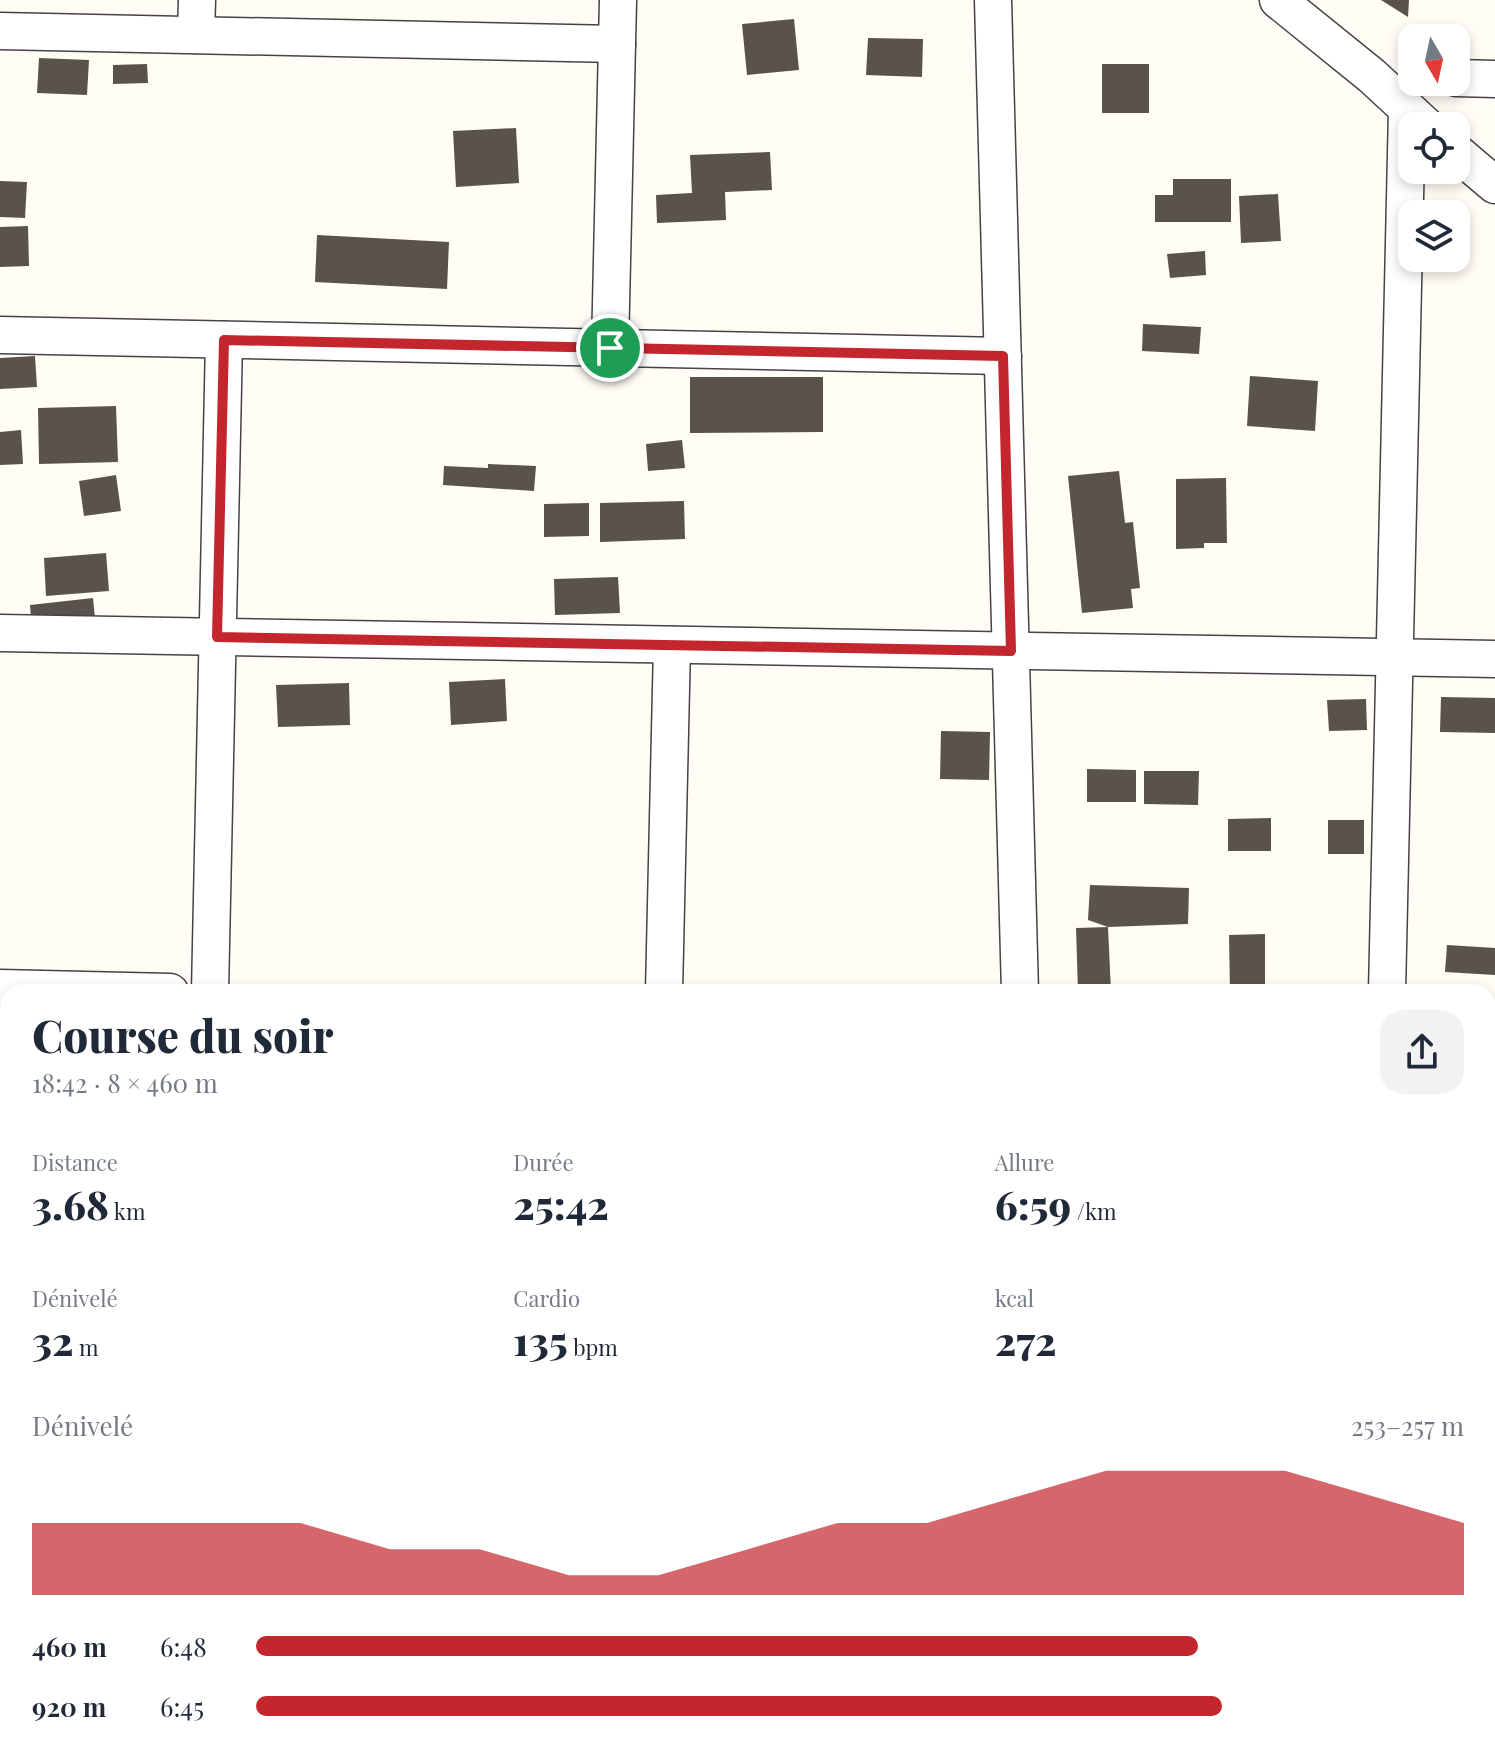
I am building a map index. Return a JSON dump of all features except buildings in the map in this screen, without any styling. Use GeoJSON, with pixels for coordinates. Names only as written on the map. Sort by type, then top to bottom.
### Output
{"type":"FeatureCollection","features":[{"type":"Feature","properties":{"kind":"street"},"geometry":{"type":"LineString","coordinates":[[610,348],[618,0]]}},
{"type":"Feature","properties":{"kind":"street"},"geometry":{"type":"LineString","coordinates":[[993,0],[1020,984]]}},
{"type":"Feature","properties":{"kind":"street"},"geometry":{"type":"LineString","coordinates":[[1278,0],[1372,76],[1415,104],[1395,658],[1387,984]]}},
{"type":"Feature","properties":{"kind":"street"},"geometry":{"type":"LineString","coordinates":[[0,31],[196,18],[617,44]]}},
{"type":"Feature","properties":{"kind":"street"},"geometry":{"type":"LineString","coordinates":[[1470,78],[1495,79]]}},
{"type":"Feature","properties":{"kind":"street"},"geometry":{"type":"LineString","coordinates":[[1470,164],[1495,185]]}},
{"type":"Feature","properties":{"kind":"street"},"geometry":{"type":"LineString","coordinates":[[0,335],[1003,356]]}},
{"type":"Feature","properties":{"kind":"street"},"geometry":{"type":"LineString","coordinates":[[210,984],[224,340]]}},
{"type":"Feature","properties":{"kind":"street"},"geometry":{"type":"LineString","coordinates":[[0,633],[1495,659]]}},
{"type":"Feature","properties":{"kind":"street"},"geometry":{"type":"LineString","coordinates":[[664,984],[672,645]]}},
{"type":"Feature","properties":{"kind":"route"},"geometry":{"type":"LineString","coordinates":[[224,340],[610,348],[1003,356],[1011,651],[217,637],[224,340]]}}]}
